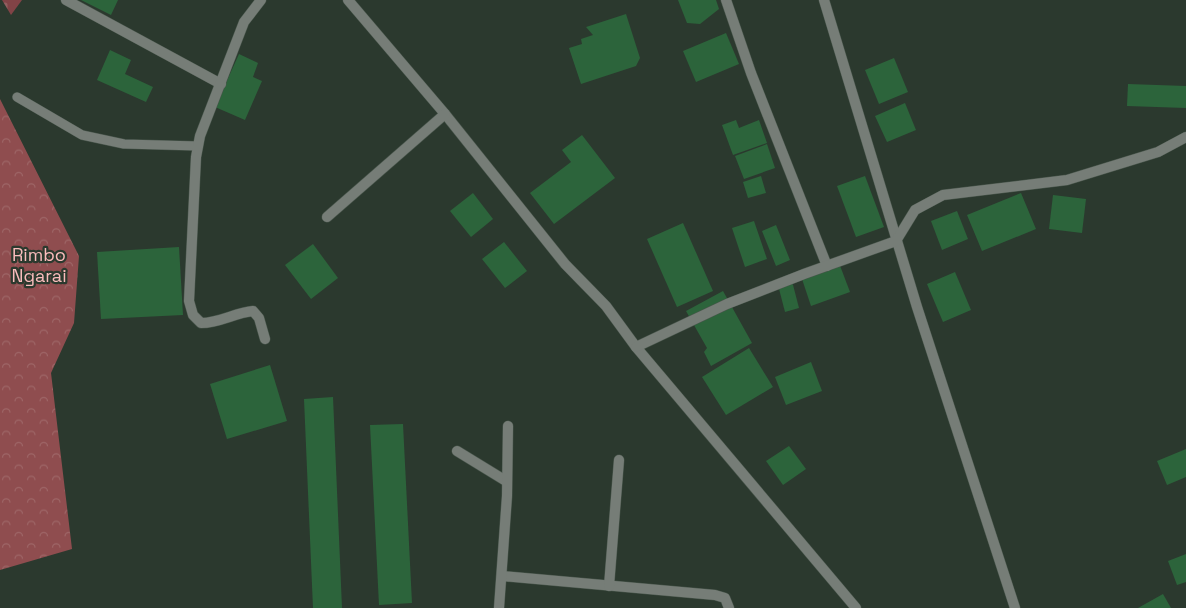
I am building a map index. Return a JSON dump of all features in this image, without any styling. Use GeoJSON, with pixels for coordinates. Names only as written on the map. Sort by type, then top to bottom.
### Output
{"type":"FeatureCollection","features":[{"type":"Feature","properties":{"kind":"street"},"geometry":{"type":"LineString","coordinates":[[66,0],[221,84]]}},
{"type":"Feature","properties":{"kind":"street"},"geometry":{"type":"LineString","coordinates":[[261,0],[244,22],[198,146],[189,301],[193,315],[201,323],[214,323],[242,312],[252,311],[259,318],[265,339]]}},
{"type":"Feature","properties":{"kind":"street"},"geometry":{"type":"LineString","coordinates":[[348,0],[445,114],[565,264],[606,306],[636,347],[856,608]]}},
{"type":"Feature","properties":{"kind":"street"},"geometry":{"type":"LineString","coordinates":[[726,0],[751,73],[827,266]]}},
{"type":"Feature","properties":{"kind":"street"},"geometry":{"type":"LineString","coordinates":[[824,0],[896,241],[1015,608]]}},
{"type":"Feature","properties":{"kind":"street"},"geometry":{"type":"LineString","coordinates":[[327,217],[445,114]]}},
{"type":"Feature","properties":{"kind":"street"},"geometry":{"type":"LineString","coordinates":[[636,347],[727,304],[896,241],[916,210],[943,195],[1067,180],[1158,152],[1186,137]]}},
{"type":"Feature","properties":{"kind":"street"},"geometry":{"type":"LineString","coordinates":[[500,608],[508,426]]}},
{"type":"Feature","properties":{"kind":"street"},"geometry":{"type":"LineString","coordinates":[[457,451],[506,481]]}},
{"type":"Feature","properties":{"kind":"street"},"geometry":{"type":"LineString","coordinates":[[609,586],[618,460]]}},
{"type":"Feature","properties":{"kind":"street"},"geometry":{"type":"LineString","coordinates":[[502,576],[715,595],[725,598],[729,608]]}},
{"type":"Feature","properties":{"kind":"lane"},"geometry":{"type":"LineString","coordinates":[[17,97],[82,135],[124,144],[198,146]]}},
{"type":"Feature","properties":{"kind":"green space"},"geometry":{"type":"Polygon","coordinates":[[[2,0],[22,0],[11,15],[2,0]]]}},
{"type":"Feature","properties":{"kind":"green space","name":"Rimbo Ngarai"},"geometry":{"type":"Polygon","coordinates":[[[0,99],[79,256],[74,323],[51,373],[72,549],[0,570],[0,99]]]}},
{"type":"Feature","properties":{"kind":"building"},"geometry":{"type":"Polygon","coordinates":[[[81,0],[118,0],[111,15],[81,0]]]}},
{"type":"Feature","properties":{"kind":"building"},"geometry":{"type":"Polygon","coordinates":[[[678,0],[716,0],[719,9],[700,24],[687,23],[678,0]]]}},
{"type":"Feature","properties":{"kind":"building"},"geometry":{"type":"Polygon","coordinates":[[[626,14],[640,58],[636,66],[581,84],[569,48],[582,44],[581,39],[593,35],[586,27],[626,14]]]}},
{"type":"Feature","properties":{"kind":"building"},"geometry":{"type":"Polygon","coordinates":[[[726,33],[739,64],[696,82],[683,51],[726,33]]]}},
{"type":"Feature","properties":{"kind":"building"},"geometry":{"type":"Polygon","coordinates":[[[110,50],[131,60],[125,74],[153,87],[146,102],[97,80],[110,50]]]}},
{"type":"Feature","properties":{"kind":"building"},"geometry":{"type":"Polygon","coordinates":[[[239,54],[258,63],[253,77],[262,81],[245,120],[215,107],[239,54]]]}},
{"type":"Feature","properties":{"kind":"building"},"geometry":{"type":"Polygon","coordinates":[[[894,58],[908,92],[879,104],[865,70],[894,58]]]}},
{"type":"Feature","properties":{"kind":"building"},"geometry":{"type":"Polygon","coordinates":[[[1128,84],[1186,86],[1186,108],[1127,106],[1128,84]]]}},
{"type":"Feature","properties":{"kind":"building"},"geometry":{"type":"Polygon","coordinates":[[[905,103],[916,130],[887,142],[875,116],[905,103]]]}},
{"type":"Feature","properties":{"kind":"building"},"geometry":{"type":"Polygon","coordinates":[[[736,120],[739,128],[759,120],[767,143],[733,155],[722,125],[736,120]]]}},
{"type":"Feature","properties":{"kind":"building"},"geometry":{"type":"Polygon","coordinates":[[[582,135],[615,178],[554,224],[530,193],[571,162],[562,150],[582,135]]]}},
{"type":"Feature","properties":{"kind":"building"},"geometry":{"type":"Polygon","coordinates":[[[767,144],[775,168],[744,179],[735,156],[767,144]]]}},
{"type":"Feature","properties":{"kind":"building"},"geometry":{"type":"Polygon","coordinates":[[[761,176],[766,193],[748,198],[743,182],[761,176]]]}},
{"type":"Feature","properties":{"kind":"building"},"geometry":{"type":"Polygon","coordinates":[[[865,176],[884,227],[856,237],[837,186],[865,176]]]}},
{"type":"Feature","properties":{"kind":"building"},"geometry":{"type":"Polygon","coordinates":[[[473,193],[493,219],[471,237],[450,211],[473,193]]]}},
{"type":"Feature","properties":{"kind":"building"},"geometry":{"type":"Polygon","coordinates":[[[1021,193],[1036,229],[982,251],[967,215],[1021,193]]]}},
{"type":"Feature","properties":{"kind":"building"},"geometry":{"type":"Polygon","coordinates":[[[1053,195],[1086,199],[1082,233],[1049,229],[1053,195]]]}},
{"type":"Feature","properties":{"kind":"building"},"geometry":{"type":"Polygon","coordinates":[[[957,211],[968,239],[942,250],[931,221],[957,211]]]}},
{"type":"Feature","properties":{"kind":"building"},"geometry":{"type":"Polygon","coordinates":[[[754,221],[767,259],[745,267],[732,228],[754,221]]]}},
{"type":"Feature","properties":{"kind":"building"},"geometry":{"type":"Polygon","coordinates":[[[683,223],[713,291],[677,307],[647,239],[683,223]]]}},
{"type":"Feature","properties":{"kind":"building"},"geometry":{"type":"Polygon","coordinates":[[[776,225],[790,260],[776,266],[762,231],[776,225]]]}},
{"type":"Feature","properties":{"kind":"building"},"geometry":{"type":"Polygon","coordinates":[[[504,242],[527,271],[505,288],[482,259],[504,242]]]}},
{"type":"Feature","properties":{"kind":"building"},"geometry":{"type":"Polygon","coordinates":[[[313,244],[338,278],[311,299],[285,265],[313,244]]]}},
{"type":"Feature","properties":{"kind":"building"},"geometry":{"type":"Polygon","coordinates":[[[179,247],[183,315],[101,319],[97,252],[179,247]]]}},
{"type":"Feature","properties":{"kind":"building"},"geometry":{"type":"Polygon","coordinates":[[[839,263],[850,292],[811,306],[801,276],[839,263]]]}},
{"type":"Feature","properties":{"kind":"building"},"geometry":{"type":"Polygon","coordinates":[[[955,272],[971,310],[943,322],[927,284],[955,272]]]}},
{"type":"Feature","properties":{"kind":"building"},"geometry":{"type":"Polygon","coordinates":[[[792,281],[799,308],[785,312],[778,285],[792,281]]]}},
{"type":"Feature","properties":{"kind":"building"},"geometry":{"type":"Polygon","coordinates":[[[723,291],[752,343],[711,366],[704,352],[707,348],[686,311],[723,291]]]}},
{"type":"Feature","properties":{"kind":"building"},"geometry":{"type":"Polygon","coordinates":[[[749,348],[773,387],[726,415],[702,377],[749,348]]]}},
{"type":"Feature","properties":{"kind":"building"},"geometry":{"type":"Polygon","coordinates":[[[811,362],[822,391],[786,405],[775,377],[811,362]]]}},
{"type":"Feature","properties":{"kind":"building"},"geometry":{"type":"Polygon","coordinates":[[[270,365],[287,421],[227,439],[210,384],[270,365]]]}},
{"type":"Feature","properties":{"kind":"building"},"geometry":{"type":"Polygon","coordinates":[[[333,397],[342,608],[313,608],[304,399],[333,397]]]}},
{"type":"Feature","properties":{"kind":"building"},"geometry":{"type":"Polygon","coordinates":[[[403,424],[412,603],[379,605],[370,425],[403,424]]]}},
{"type":"Feature","properties":{"kind":"building"},"geometry":{"type":"Polygon","coordinates":[[[789,446],[806,469],[783,485],[766,461],[789,446]]]}},
{"type":"Feature","properties":{"kind":"building"},"geometry":{"type":"Polygon","coordinates":[[[1186,449],[1186,477],[1167,485],[1157,461],[1186,449]]]}},
{"type":"Feature","properties":{"kind":"building"},"geometry":{"type":"Polygon","coordinates":[[[1186,554],[1186,582],[1177,585],[1168,561],[1186,554]]]}},
{"type":"Feature","properties":{"kind":"building"},"geometry":{"type":"Polygon","coordinates":[[[1163,594],[1171,608],[1138,608],[1163,594]]]}}]}
